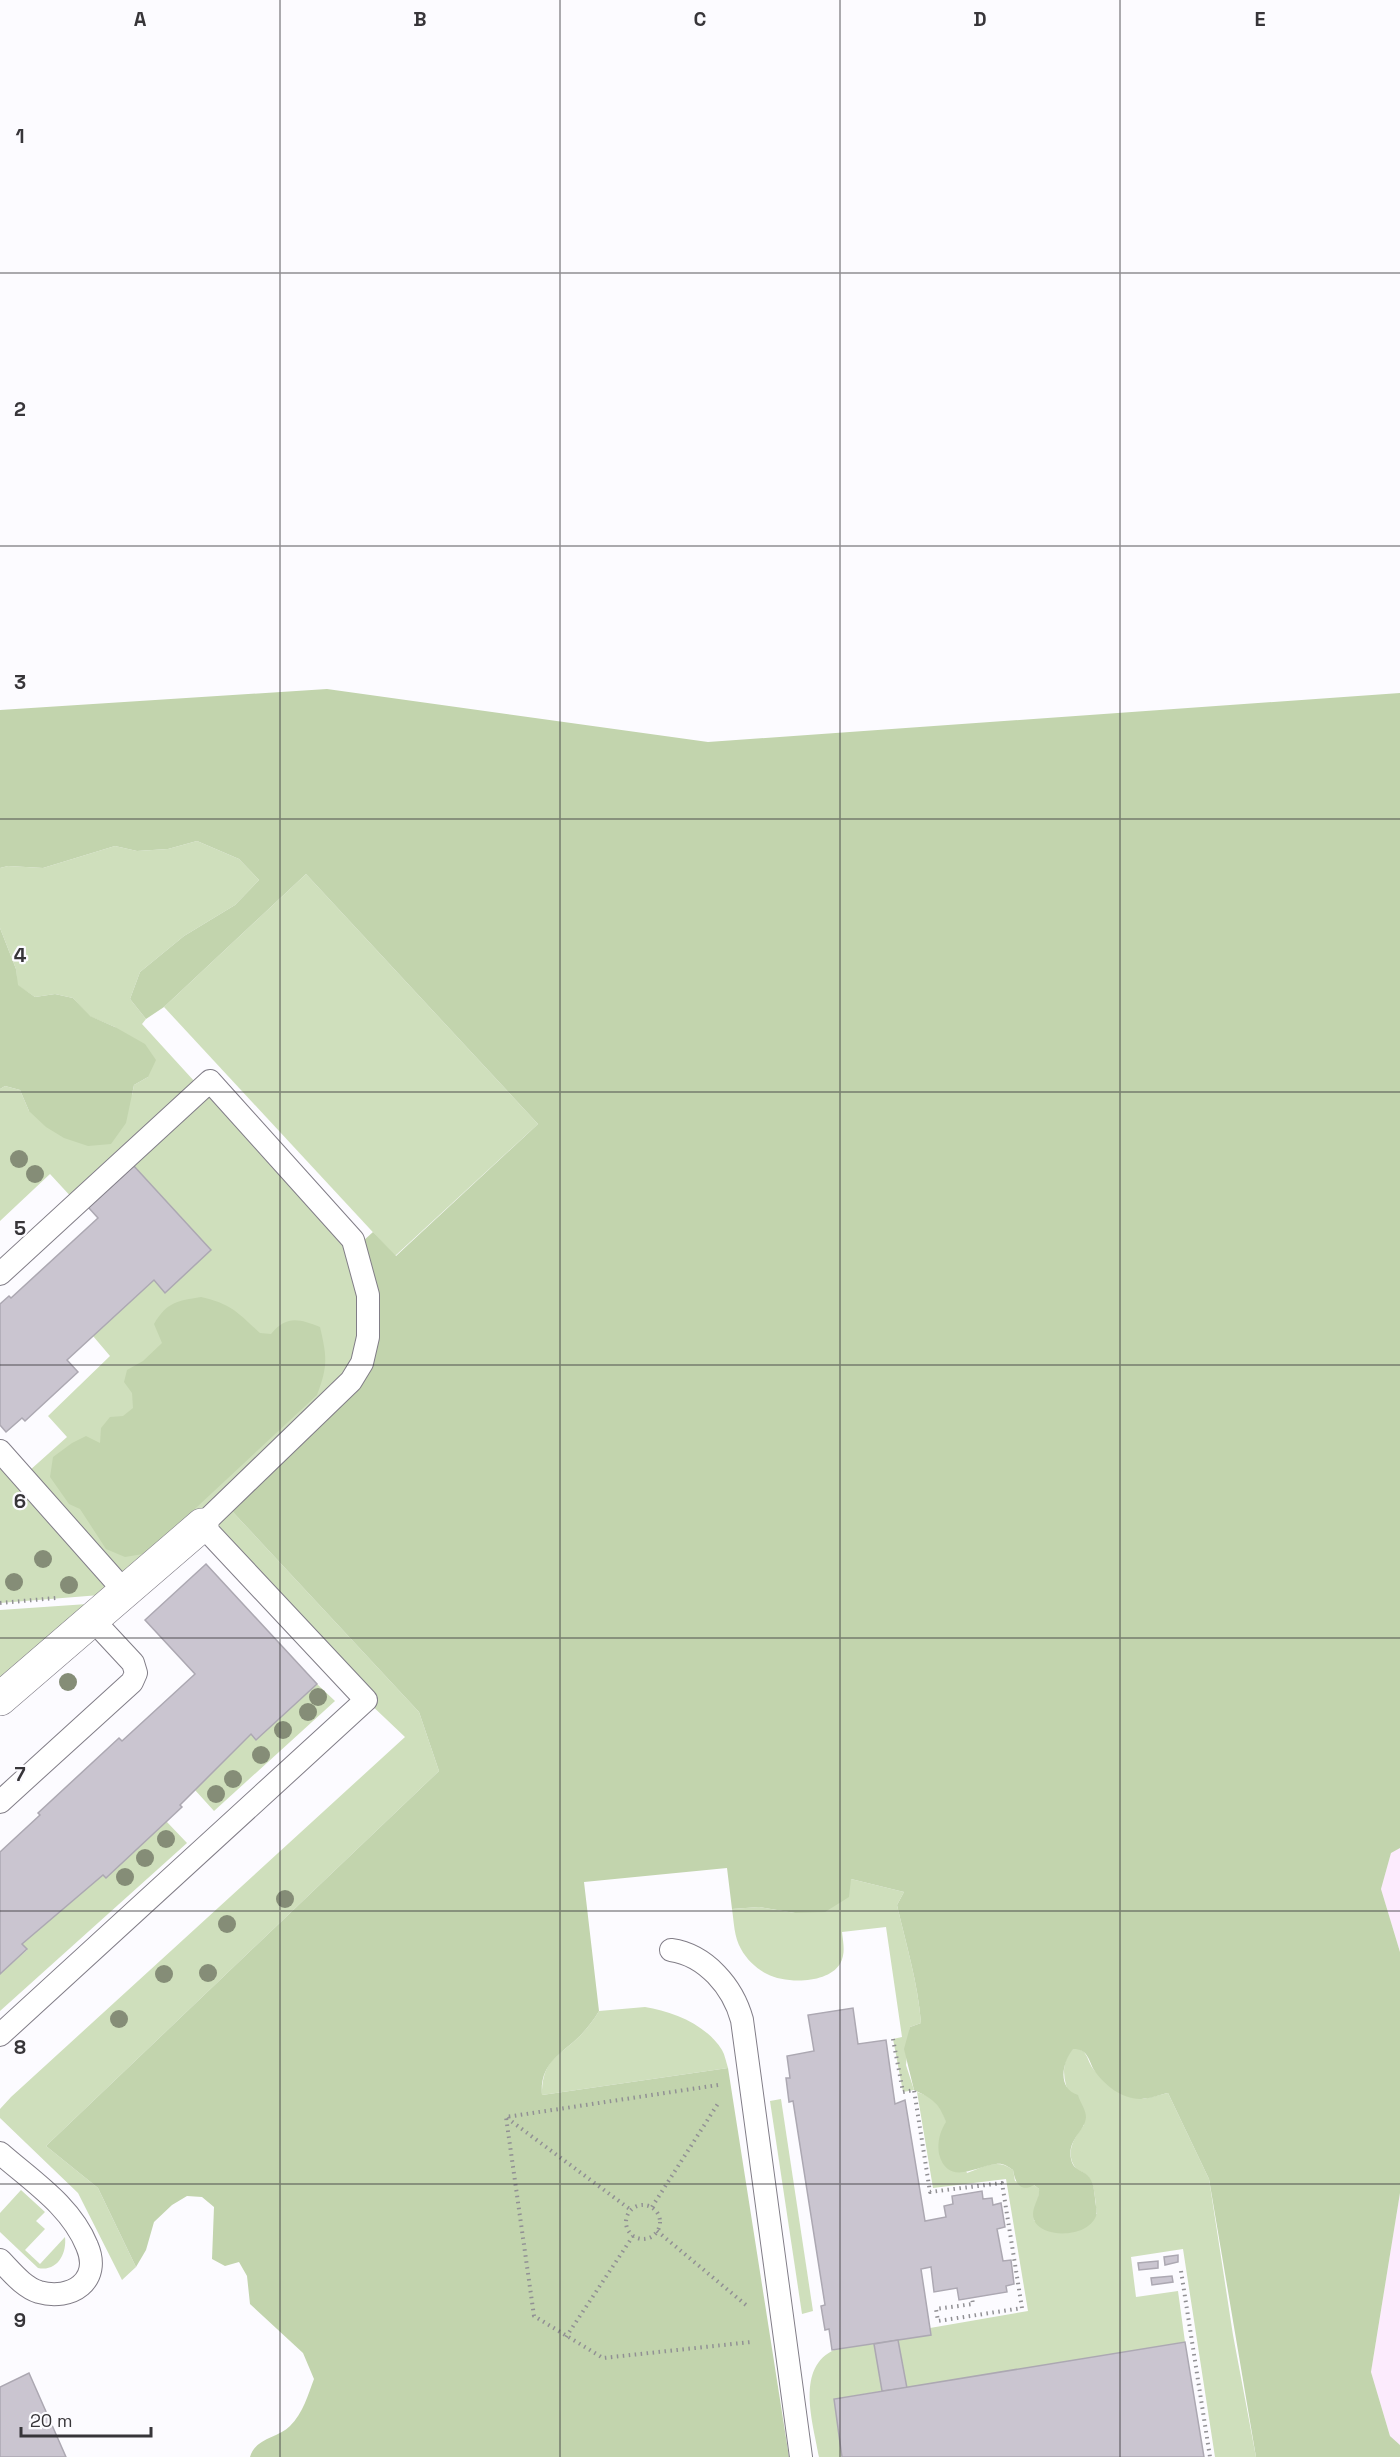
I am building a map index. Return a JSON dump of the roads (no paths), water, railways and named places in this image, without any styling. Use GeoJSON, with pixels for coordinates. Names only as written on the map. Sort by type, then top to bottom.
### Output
{"type":"FeatureCollection","features":[{"type":"Feature","properties":{"kind":"street"},"geometry":{"type":"LineString","coordinates":[[0,1699],[126,1593],[202,1525]]}},
{"type":"Feature","properties":{"kind":"lane"},"geometry":{"type":"LineString","coordinates":[[0,1274],[210,1081],[353,1240],[368,1295],[368,1336],[362,1363],[351,1381],[202,1525],[366,1700],[0,2035]]}},
{"type":"Feature","properties":{"kind":"lane"},"geometry":{"type":"LineString","coordinates":[[0,1451],[126,1593]]}},
{"type":"Feature","properties":{"kind":"lane"},"geometry":{"type":"LineString","coordinates":[[0,1802],[132,1682],[136,1673],[133,1663],[93,1620]]}},
{"type":"Feature","properties":{"kind":"lane"},"geometry":{"type":"LineString","coordinates":[[671,1950],[687,1954],[707,1966],[729,1991],[740,2012],[801,2457]]}},
{"type":"Feature","properties":{"kind":"lane"},"geometry":{"type":"LineString","coordinates":[[0,2153],[66,2210],[84,2238],[92,2267],[86,2281],[70,2291],[59,2294],[39,2292],[30,2288],[0,2260]]}}]}
